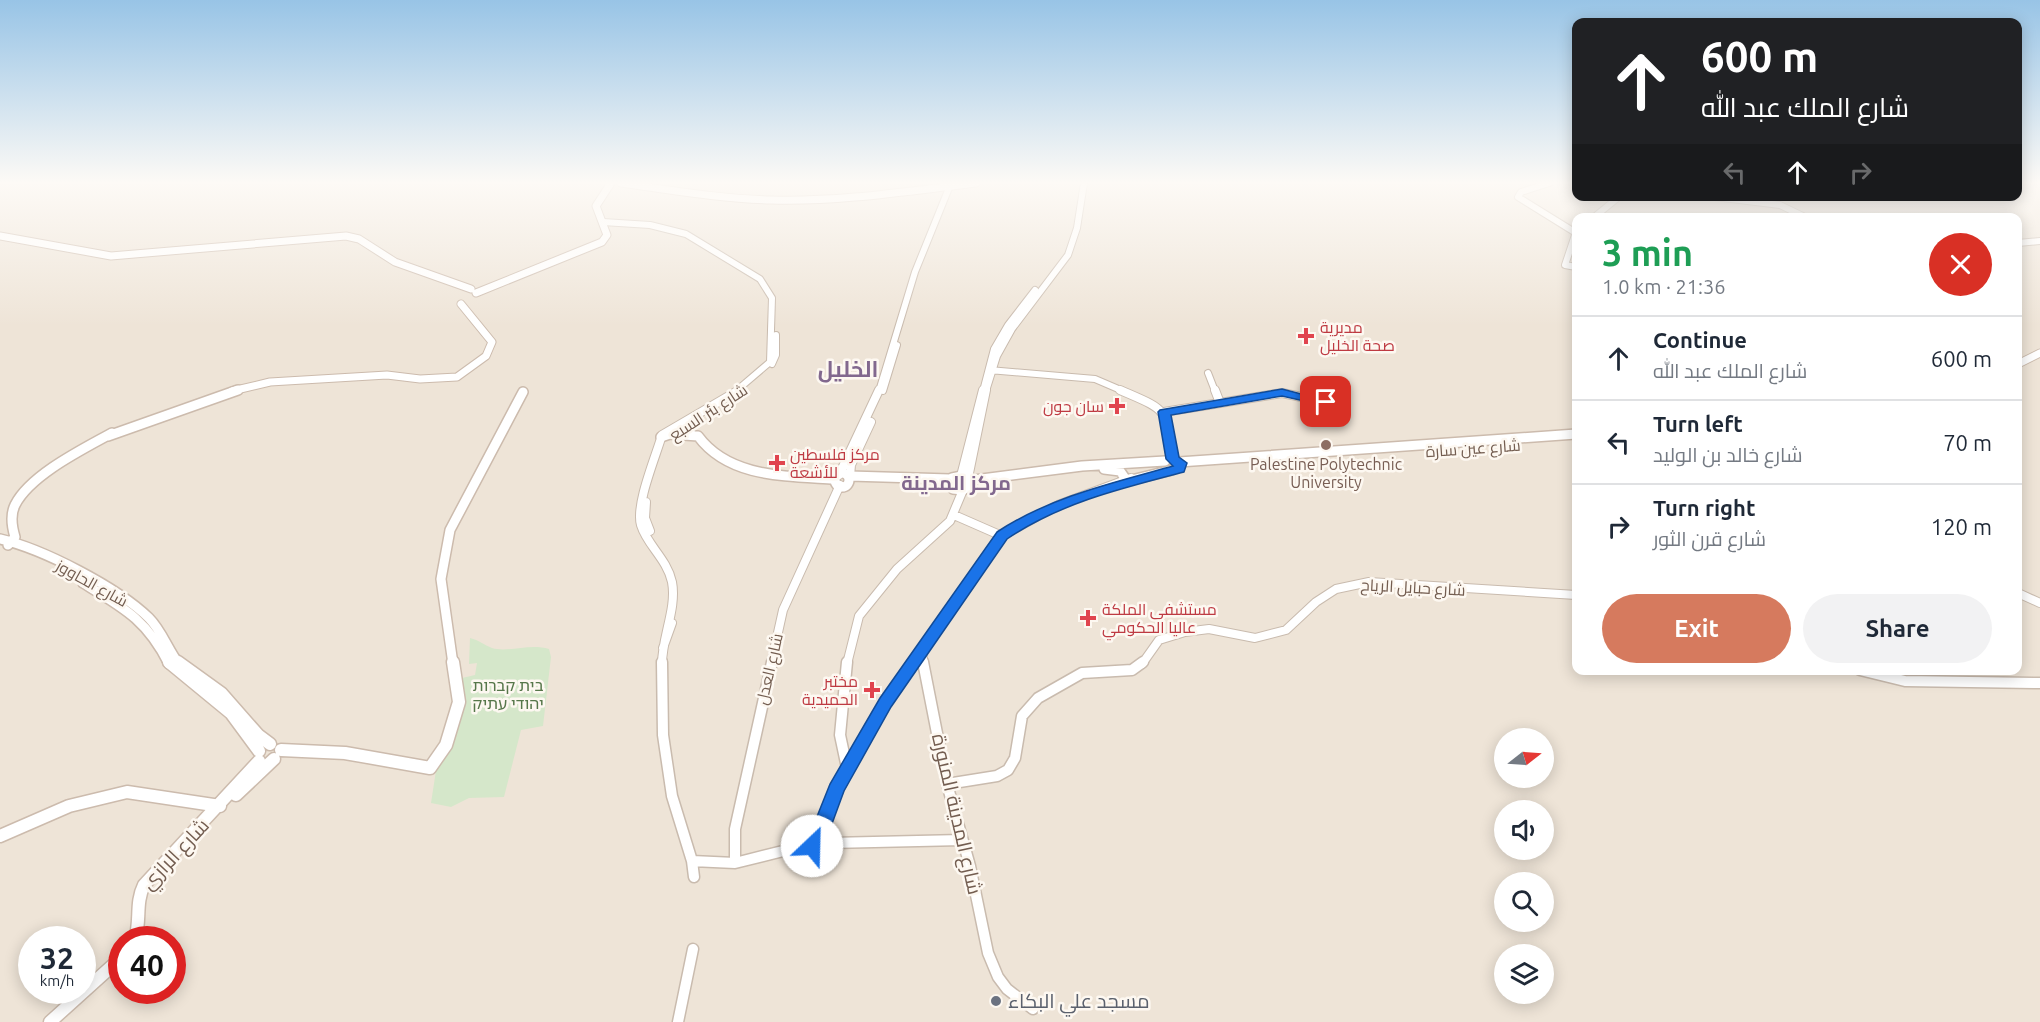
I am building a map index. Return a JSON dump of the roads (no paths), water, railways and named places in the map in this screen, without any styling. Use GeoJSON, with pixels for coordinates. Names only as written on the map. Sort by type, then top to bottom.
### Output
{"type":"FeatureCollection","features":[{"type":"Feature","properties":{"kind":"main road"},"geometry":{"type":"LineString","coordinates":[[5,543],[15,537],[11,520],[14,507],[22,493],[68,459],[108,436],[248,386],[280,381],[387,375],[420,379],[457,377],[486,356],[492,345],[489,333],[475,323],[461,304],[470,292],[602,242],[607,235],[606,231]]}},
{"type":"Feature","properties":{"kind":"main road"},"geometry":{"type":"LineString","coordinates":[[0,236],[111,256],[327,237],[356,243],[387,262],[470,292]]}},
{"type":"Feature","properties":{"kind":"main road"},"geometry":{"type":"LineString","coordinates":[[2022,362],[2040,353]]}},
{"type":"Feature","properties":{"kind":"main road"},"geometry":{"type":"LineString","coordinates":[[2022,367],[2040,359]]}},
{"type":"Feature","properties":{"kind":"main road"},"geometry":{"type":"LineString","coordinates":[[5,543],[88,585],[133,614],[158,640],[171,667],[211,695],[231,713],[259,756],[345,753],[430,768],[446,745],[459,702],[441,579],[450,530],[524,392]]}},
{"type":"Feature","properties":{"kind":"main road"},"geometry":{"type":"LineString","coordinates":[[690,421],[687,430],[695,435],[710,452],[746,468],[800,478],[950,483],[1105,469],[1120,471],[1127,481],[1173,465]]}},
{"type":"Feature","properties":{"kind":"main road","name":"شارع عين سارة"},"geometry":{"type":"LineString","coordinates":[[1173,465],[1244,457],[1572,434]]}},
{"type":"Feature","properties":{"kind":"main road"},"geometry":{"type":"LineString","coordinates":[[665,437],[695,435]]}},
{"type":"Feature","properties":{"kind":"main road","name":"شارع عين سارة"},"geometry":{"type":"LineString","coordinates":[[1173,465],[1226,464],[1477,448],[1572,439]]}},
{"type":"Feature","properties":{"kind":"main road"},"geometry":{"type":"LineString","coordinates":[[950,483],[1082,466],[1173,465]]}},
{"type":"Feature","properties":{"kind":"main road","name":"شارع الحاووز"},"geometry":{"type":"LineString","coordinates":[[5,543],[106,587],[147,617],[159,630],[184,669],[219,691],[260,738],[270,744],[280,745],[278,754]]}},
{"type":"Feature","properties":{"kind":"main road","name":"شارع الرازي"},"geometry":{"type":"LineString","coordinates":[[140,926],[137,897],[144,885],[220,807],[270,744]]}},
{"type":"Feature","properties":{"kind":"main road","name":"شارع الرازي"},"geometry":{"type":"LineString","coordinates":[[220,807],[232,799],[278,754]]}},
{"type":"Feature","properties":{"kind":"main road"},"geometry":{"type":"LineString","coordinates":[[0,836],[26,822],[77,804],[130,792],[220,807]]}},
{"type":"Feature","properties":{"kind":"main road"},"geometry":{"type":"LineString","coordinates":[[51,1022],[108,973]]}},
{"type":"Feature","properties":{"kind":"street","name":"شارع بئر السبع"},"geometry":{"type":"LineString","coordinates":[[673,231],[686,234],[760,279],[772,298],[771,357],[766,367],[744,387],[680,422],[665,437],[639,515],[645,533],[665,562],[672,583],[672,604],[662,649],[663,735],[672,796],[692,861],[694,877]]}},
{"type":"Feature","properties":{"kind":"street","name":"شارع بئر السبع"},"geometry":{"type":"LineString","coordinates":[[665,437],[741,393],[771,366],[776,355],[776,296],[772,287],[757,273],[683,231]]}},
{"type":"Feature","properties":{"kind":"street","name":"شارع العدل"},"geometry":{"type":"LineString","coordinates":[[735,863],[735,828],[783,609],[838,479],[878,394],[915,272],[931,231]]}},
{"type":"Feature","properties":{"kind":"street"},"geometry":{"type":"LineString","coordinates":[[850,479],[851,465],[883,394],[934,231]]}},
{"type":"Feature","properties":{"kind":"street"},"geometry":{"type":"LineString","coordinates":[[847,768],[840,735],[847,660],[859,616],[897,569],[954,515],[966,482],[991,370],[1006,338],[1067,255],[1075,231]]}},
{"type":"Feature","properties":{"kind":"street"},"geometry":{"type":"LineString","coordinates":[[2022,243],[2040,241]]}},
{"type":"Feature","properties":{"kind":"street"},"geometry":{"type":"LineString","coordinates":[[1572,244],[1565,265],[1572,266]]}},
{"type":"Feature","properties":{"kind":"street"},"geometry":{"type":"LineString","coordinates":[[991,370],[1095,379],[1153,404],[1164,412],[1173,465]]}},
{"type":"Feature","properties":{"kind":"street"},"geometry":{"type":"LineString","coordinates":[[1208,373],[1220,403]]}},
{"type":"Feature","properties":{"kind":"street"},"geometry":{"type":"LineString","coordinates":[[1164,412],[1282,393],[1326,402]]}},
{"type":"Feature","properties":{"kind":"street"},"geometry":{"type":"LineString","coordinates":[[811,844],[813,839],[820,834],[847,768],[885,703],[1002,536],[1025,520],[1058,505],[1127,481]]}},
{"type":"Feature","properties":{"kind":"street"},"geometry":{"type":"LineString","coordinates":[[954,515],[981,530],[1002,536]]}},
{"type":"Feature","properties":{"kind":"street","name":"شارع حبايل الرياح"},"geometry":{"type":"LineString","coordinates":[[947,784],[997,776],[1008,770],[1015,758],[1022,716],[1038,699],[1082,673],[1132,670],[1142,664],[1159,640],[1185,632],[1209,629],[1255,638],[1286,630],[1316,602],[1336,589],[1359,583],[1572,595]]}},
{"type":"Feature","properties":{"kind":"street"},"geometry":{"type":"LineString","coordinates":[[2022,595],[2040,603]]}},
{"type":"Feature","properties":{"kind":"street","name":"شارع المدينة المنورة"},"geometry":{"type":"LineString","coordinates":[[921,650],[947,784],[970,866],[988,953],[998,977],[1007,989],[1033,1009]]}},
{"type":"Feature","properties":{"kind":"street"},"geometry":{"type":"LineString","coordinates":[[1880,675],[1905,681],[2040,683]]}},
{"type":"Feature","properties":{"kind":"street"},"geometry":{"type":"LineString","coordinates":[[811,844],[815,850],[828,848],[830,843],[828,836],[820,834]]}},
{"type":"Feature","properties":{"kind":"street"},"geometry":{"type":"LineString","coordinates":[[830,843],[962,840]]}},
{"type":"Feature","properties":{"kind":"street"},"geometry":{"type":"LineString","coordinates":[[692,861],[735,863],[811,844]]}},
{"type":"Feature","properties":{"kind":"street"},"geometry":{"type":"LineString","coordinates":[[678,1022],[693,949]]}},
{"type":"Feature","properties":{"kind":"place","name":"مديرية صحة الخليل"},"geometry":{"type":"Point","coordinates":[1306,336]}},
{"type":"Feature","properties":{"kind":"place","name":"سان جون"},"geometry":{"type":"Point","coordinates":[1117,406]}},
{"type":"Feature","properties":{"kind":"place","name":"Palestine Polytechnic University"},"geometry":{"type":"Point","coordinates":[1326,445]}},
{"type":"Feature","properties":{"kind":"place","name":"مركز فلسطين للأشعة"},"geometry":{"type":"Point","coordinates":[777,463]}},
{"type":"Feature","properties":{"kind":"place","name":"مستشفى الملكة عاليا الحكومي"},"geometry":{"type":"Point","coordinates":[1088,618]}},
{"type":"Feature","properties":{"kind":"place","name":"مختبر الحميدية"},"geometry":{"type":"Point","coordinates":[872,690]}},
{"type":"Feature","properties":{"kind":"place","name":"مسجد علي البكاء"},"geometry":{"type":"Point","coordinates":[996,1001]}},
{"type":"Feature","properties":{"kind":"district","name":"الخليل"},"geometry":{"type":"Point","coordinates":[848,369]}},
{"type":"Feature","properties":{"kind":"district","name":"مركز المدينة"},"geometry":{"type":"Point","coordinates":[956,483]}},
{"type":"Feature","properties":{"kind":"park label","name":"בית קברות יהודי עתיק"},"geometry":{"type":"Point","coordinates":[508,694]}}]}
